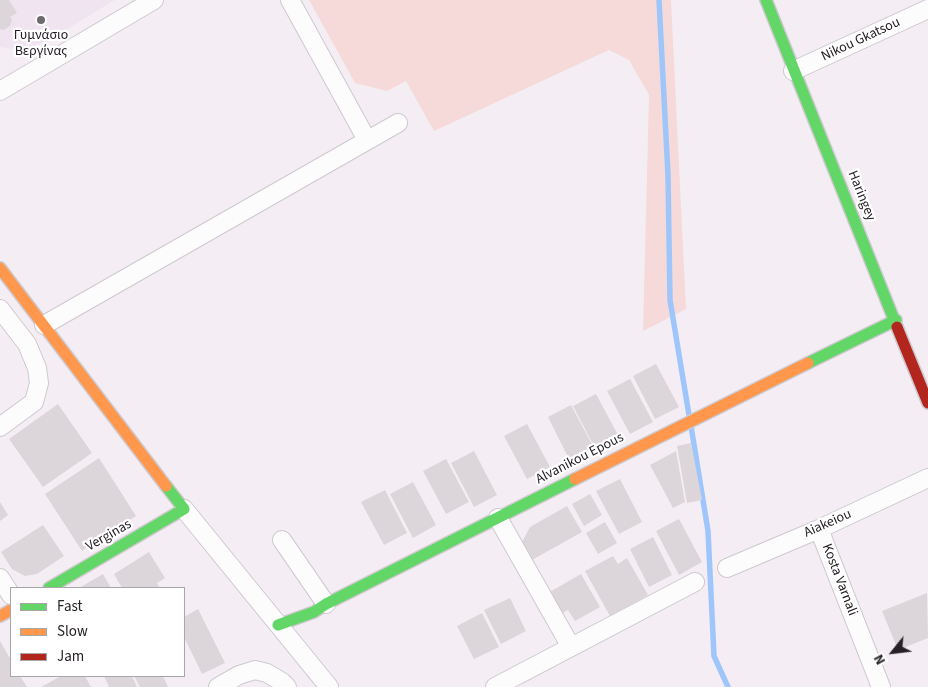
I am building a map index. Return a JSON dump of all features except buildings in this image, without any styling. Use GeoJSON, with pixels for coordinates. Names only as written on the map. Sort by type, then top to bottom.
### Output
{"type":"FeatureCollection","features":[{"type":"Feature","properties":{"kind":"street"},"geometry":{"type":"LineString","coordinates":[[0,91],[154,0]]}},
{"type":"Feature","properties":{"kind":"street"},"geometry":{"type":"LineString","coordinates":[[290,0],[366,140]]}},
{"type":"Feature","properties":{"kind":"street","name":"Haringey"},"geometry":{"type":"LineString","coordinates":[[766,0],[928,403]]}},
{"type":"Feature","properties":{"kind":"street","name":"Nikou Gkatsou"},"geometry":{"type":"LineString","coordinates":[[793,71],[928,9]]}},
{"type":"Feature","properties":{"kind":"street"},"geometry":{"type":"LineString","coordinates":[[44,325],[398,123]]}},
{"type":"Feature","properties":{"kind":"street"},"geometry":{"type":"LineString","coordinates":[[0,268],[184,509],[329,687]]}},
{"type":"Feature","properties":{"kind":"street"},"geometry":{"type":"LineString","coordinates":[[0,309],[27,344],[38,368],[39,383],[34,402],[0,427]]}},
{"type":"Feature","properties":{"kind":"street","name":"Alvanikou Epous"},"geometry":{"type":"LineString","coordinates":[[278,625],[314,612],[326,604],[677,427],[896,320]]}},
{"type":"Feature","properties":{"kind":"street","name":"Aiakeiou"},"geometry":{"type":"LineString","coordinates":[[727,568],[928,478]]}},
{"type":"Feature","properties":{"kind":"street","name":"Verginas"},"geometry":{"type":"LineString","coordinates":[[51,587],[184,509]]}},
{"type":"Feature","properties":{"kind":"street"},"geometry":{"type":"LineString","coordinates":[[498,518],[570,647]]}},
{"type":"Feature","properties":{"kind":"street","name":"Kosta Varnali"},"geometry":{"type":"LineString","coordinates":[[819,528],[881,687]]}},
{"type":"Feature","properties":{"kind":"street"},"geometry":{"type":"LineString","coordinates":[[282,540],[326,604]]}},
{"type":"Feature","properties":{"kind":"street"},"geometry":{"type":"LineString","coordinates":[[0,578],[10,593]]}},
{"type":"Feature","properties":{"kind":"street"},"geometry":{"type":"LineString","coordinates":[[495,687],[695,582]]}},
{"type":"Feature","properties":{"kind":"street"},"geometry":{"type":"LineString","coordinates":[[218,687],[239,675],[255,670],[267,673],[287,687]]}},
{"type":"Feature","properties":{"kind":"shaded area","name":"Γυμνάσιο Βεργίνας"},"geometry":{"type":"Polygon","coordinates":[[[0,0],[115,0],[49,40],[20,50],[0,47],[0,0]]]}},
{"type":"Feature","properties":{"kind":"shaded area"},"geometry":{"type":"Polygon","coordinates":[[[309,0],[671,0],[686,309],[643,331],[649,95],[629,60],[609,50],[434,131],[406,81],[387,91],[355,83],[309,0]]]}},
{"type":"Feature","properties":{"kind":"waterway"},"geometry":{"type":"LineString","coordinates":[[659,0],[668,175],[670,300],[689,415]]}},
{"type":"Feature","properties":{"kind":"waterway"},"geometry":{"type":"LineString","coordinates":[[691,426],[708,531],[714,656],[728,687]]}},
{"type":"Feature","properties":{"kind":"traffic: fast"},"geometry":{"type":"LineString","coordinates":[[766,0],[897,327]]}},
{"type":"Feature","properties":{"kind":"traffic: fast"},"geometry":{"type":"LineString","coordinates":[[808,363],[896,320]]}},
{"type":"Feature","properties":{"kind":"traffic: fast"},"geometry":{"type":"LineString","coordinates":[[278,625],[314,612],[326,604],[575,479]]}},
{"type":"Feature","properties":{"kind":"traffic: fast"},"geometry":{"type":"LineString","coordinates":[[51,587],[184,509],[166,486]]}},
{"type":"Feature","properties":{"kind":"traffic: slow"},"geometry":{"type":"LineString","coordinates":[[0,268],[166,486]]}},
{"type":"Feature","properties":{"kind":"traffic: slow"},"geometry":{"type":"LineString","coordinates":[[575,479],[808,363]]}},
{"type":"Feature","properties":{"kind":"traffic: slow"},"geometry":{"type":"LineString","coordinates":[[0,616],[10,611]]}},
{"type":"Feature","properties":{"kind":"traffic: jam"},"geometry":{"type":"LineString","coordinates":[[897,327],[928,403]]}},
{"type":"Feature","properties":{"kind":"place","name":"Γυμνάσιο Βεργίνας"},"geometry":{"type":"Point","coordinates":[41,20]}}]}
